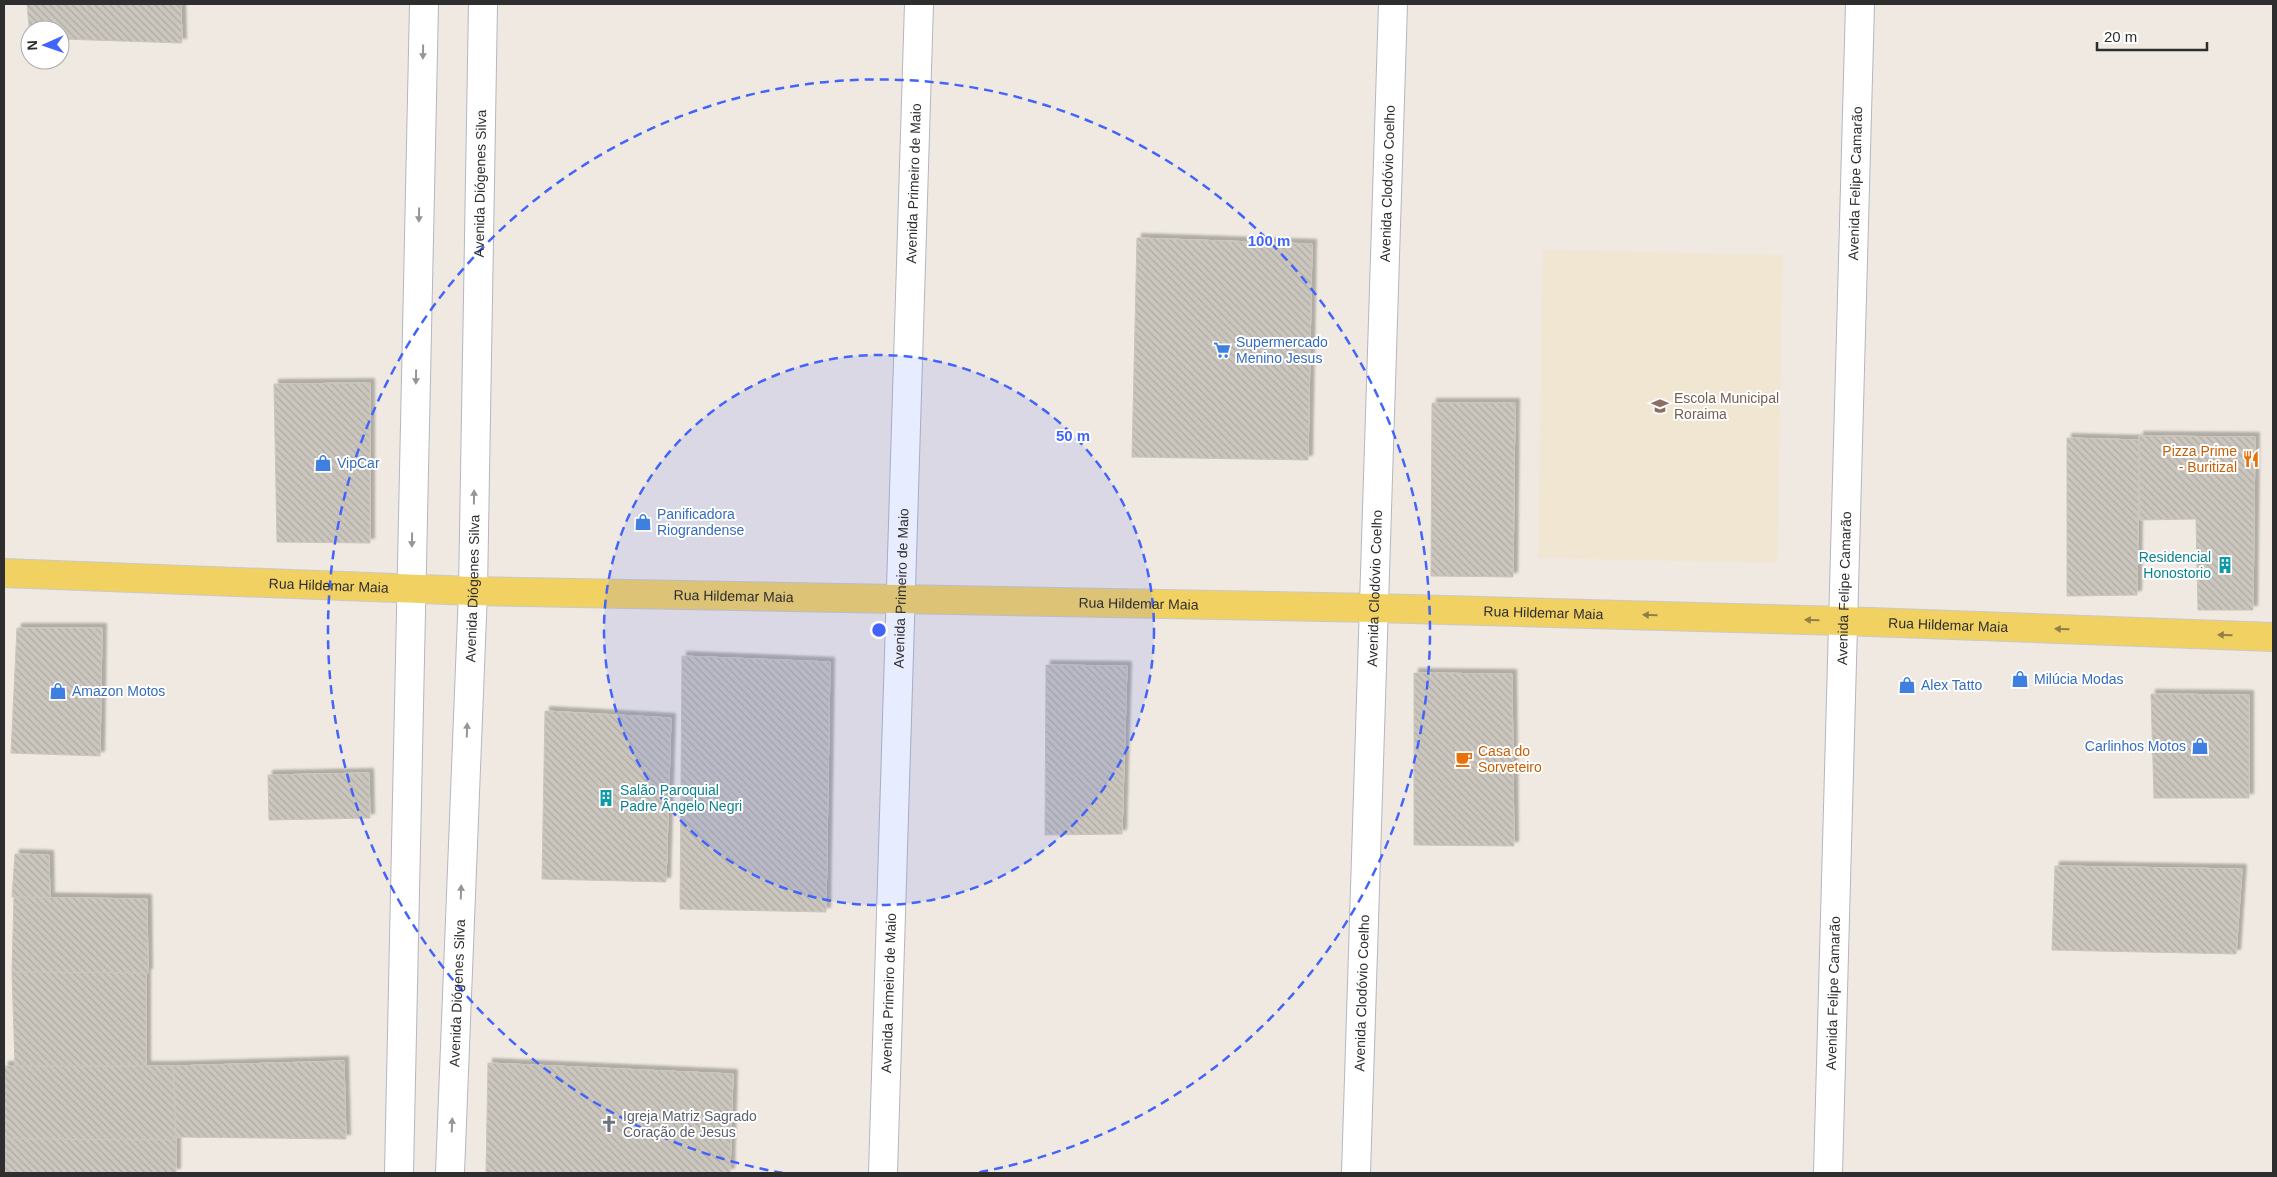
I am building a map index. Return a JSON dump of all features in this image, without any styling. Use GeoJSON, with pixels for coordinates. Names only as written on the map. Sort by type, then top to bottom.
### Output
{"type":"FeatureCollection","features":[{"type":"Feature","properties":{"kind":"main road","name":"Rua Hildemar Maia"},"geometry":{"type":"LineString","coordinates":[[4,573],[473,591],[1375,608],[1843,621],[2273,637]]}},
{"type":"Feature","properties":{"kind":"street"},"geometry":{"type":"LineString","coordinates":[[399,1173],[424,4]]}},
{"type":"Feature","properties":{"kind":"street","name":"Avenida Diógenes Silva"},"geometry":{"type":"LineString","coordinates":[[450,1173],[473,591],[483,4]]}},
{"type":"Feature","properties":{"kind":"street","name":"Avenida Primeiro de Maio"},"geometry":{"type":"LineString","coordinates":[[883,1173],[919,4]]}},
{"type":"Feature","properties":{"kind":"street","name":"Avenida Clodóvio Coelho"},"geometry":{"type":"LineString","coordinates":[[1356,1173],[1393,4]]}},
{"type":"Feature","properties":{"kind":"street","name":"Avenida Felipe Camarão"},"geometry":{"type":"LineString","coordinates":[[1828,1173],[1860,4]]}},
{"type":"Feature","properties":{"kind":"shaded area","name":"Escola Municipal Roraima"},"geometry":{"type":"Polygon","coordinates":[[[1543,250],[1783,255],[1777,563],[1538,558],[1543,250]]]}},
{"type":"Feature","properties":{"kind":"building"},"geometry":{"type":"Polygon","coordinates":[[[27,4],[181,4],[182,43],[70,39],[70,20],[28,20],[27,4]]]}},
{"type":"Feature","properties":{"kind":"building","name":"Supermercado Menino Jesus"},"geometry":{"type":"Polygon","coordinates":[[[1137,238],[1312,244],[1308,460],[1132,457],[1137,238]]]}},
{"type":"Feature","properties":{"kind":"building","name":"VipCar"},"geometry":{"type":"Polygon","coordinates":[[[370,383],[370,543],[277,542],[274,384],[370,383]]]}},
{"type":"Feature","properties":{"kind":"building"},"geometry":{"type":"Polygon","coordinates":[[[1432,403],[1515,403],[1513,577],[1431,576],[1432,403]]]}},
{"type":"Feature","properties":{"kind":"building","name":"Residencial Honostorio"},"geometry":{"type":"Polygon","coordinates":[[[2139,436],[2255,437],[2253,610],[2198,610],[2196,519],[2140,520],[2139,436]]]}},
{"type":"Feature","properties":{"kind":"building"},"geometry":{"type":"Polygon","coordinates":[[[2067,438],[2139,440],[2137,595],[2067,596],[2067,438]]]}},
{"type":"Feature","properties":{"kind":"building","name":"Amazon Motos"},"geometry":{"type":"Polygon","coordinates":[[[17,628],[102,628],[100,756],[11,753],[17,628]]]}},
{"type":"Feature","properties":{"kind":"building"},"geometry":{"type":"Polygon","coordinates":[[[682,656],[830,662],[826,912],[680,909],[682,656]]]}},
{"type":"Feature","properties":{"kind":"building"},"geometry":{"type":"Polygon","coordinates":[[[1046,665],[1127,666],[1122,834],[1045,835],[1046,665]]]}},
{"type":"Feature","properties":{"kind":"building","name":"Casa do Sorveteiro"},"geometry":{"type":"Polygon","coordinates":[[[1414,673],[1512,674],[1514,846],[1414,845],[1414,673]]]}},
{"type":"Feature","properties":{"kind":"building","name":"Carlinhos Motos"},"geometry":{"type":"Polygon","coordinates":[[[2151,694],[2249,695],[2249,798],[2154,798],[2151,694]]]}},
{"type":"Feature","properties":{"kind":"building","name":"Salão Paroquial Padre Ângelo Negri"},"geometry":{"type":"Polygon","coordinates":[[[545,711],[671,718],[666,882],[542,879],[545,711]]]}},
{"type":"Feature","properties":{"kind":"building"},"geometry":{"type":"Polygon","coordinates":[[[369,773],[370,818],[269,820],[268,775],[369,773]]]}},
{"type":"Feature","properties":{"kind":"building"},"geometry":{"type":"Polygon","coordinates":[[[15,854],[49,855],[50,898],[12,897],[15,854]]]}},
{"type":"Feature","properties":{"kind":"building"},"geometry":{"type":"Polygon","coordinates":[[[2055,866],[2242,869],[2236,954],[2052,950],[2055,866]]]}},
{"type":"Feature","properties":{"kind":"building"},"geometry":{"type":"Polygon","coordinates":[[[14,897],[147,899],[148,973],[12,972],[14,897]]]}},
{"type":"Feature","properties":{"kind":"building"},"geometry":{"type":"Polygon","coordinates":[[[12,972],[146,973],[146,1066],[15,1066],[12,972]]]}},
{"type":"Feature","properties":{"kind":"building"},"geometry":{"type":"Polygon","coordinates":[[[344,1061],[346,1139],[176,1137],[173,1066],[344,1061]]]}},
{"type":"Feature","properties":{"kind":"building","name":"Igreja Matriz Sagrado Coração de Jesus"},"geometry":{"type":"Polygon","coordinates":[[[488,1063],[733,1074],[730,1173],[486,1173],[488,1063]]]}},
{"type":"Feature","properties":{"kind":"building"},"geometry":{"type":"Polygon","coordinates":[[[4,1066],[173,1066],[176,1140],[4,1139],[4,1066]]]}},
{"type":"Feature","properties":{"kind":"building"},"geometry":{"type":"Polygon","coordinates":[[[4,1139],[176,1140],[176,1173],[4,1173],[4,1139]]]}},
{"type":"Feature","properties":{"kind":"place","name":"Supermercado Menino Jesus"},"geometry":{"type":"Point","coordinates":[1222,350]}},
{"type":"Feature","properties":{"kind":"place","name":"Escola Municipal Roraima"},"geometry":{"type":"Point","coordinates":[1660,406]}},
{"type":"Feature","properties":{"kind":"place","name":"Pizza Prime - Buritizal"},"geometry":{"type":"Point","coordinates":[2251,459]}},
{"type":"Feature","properties":{"kind":"place","name":"VipCar"},"geometry":{"type":"Point","coordinates":[323,463]}},
{"type":"Feature","properties":{"kind":"place","name":"Panificadora Riograndense"},"geometry":{"type":"Point","coordinates":[643,522]}},
{"type":"Feature","properties":{"kind":"place","name":"Residencial Honostorio"},"geometry":{"type":"Point","coordinates":[2225,565]}},
{"type":"Feature","properties":{"kind":"place","name":"Milúcia Modas"},"geometry":{"type":"Point","coordinates":[2020,679]}},
{"type":"Feature","properties":{"kind":"place","name":"Alex Tatto"},"geometry":{"type":"Point","coordinates":[1907,685]}},
{"type":"Feature","properties":{"kind":"place","name":"Amazon Motos"},"geometry":{"type":"Point","coordinates":[58,691]}},
{"type":"Feature","properties":{"kind":"place","name":"Carlinhos Motos"},"geometry":{"type":"Point","coordinates":[2200,746]}},
{"type":"Feature","properties":{"kind":"place","name":"Casa do Sorveteiro"},"geometry":{"type":"Point","coordinates":[1464,759]}},
{"type":"Feature","properties":{"kind":"place","name":"Salão Paroquial Padre Ângelo Negri"},"geometry":{"type":"Point","coordinates":[606,798]}},
{"type":"Feature","properties":{"kind":"place","name":"Igreja Matriz Sagrado Coração de Jesus"},"geometry":{"type":"Point","coordinates":[609,1124]}}]}
